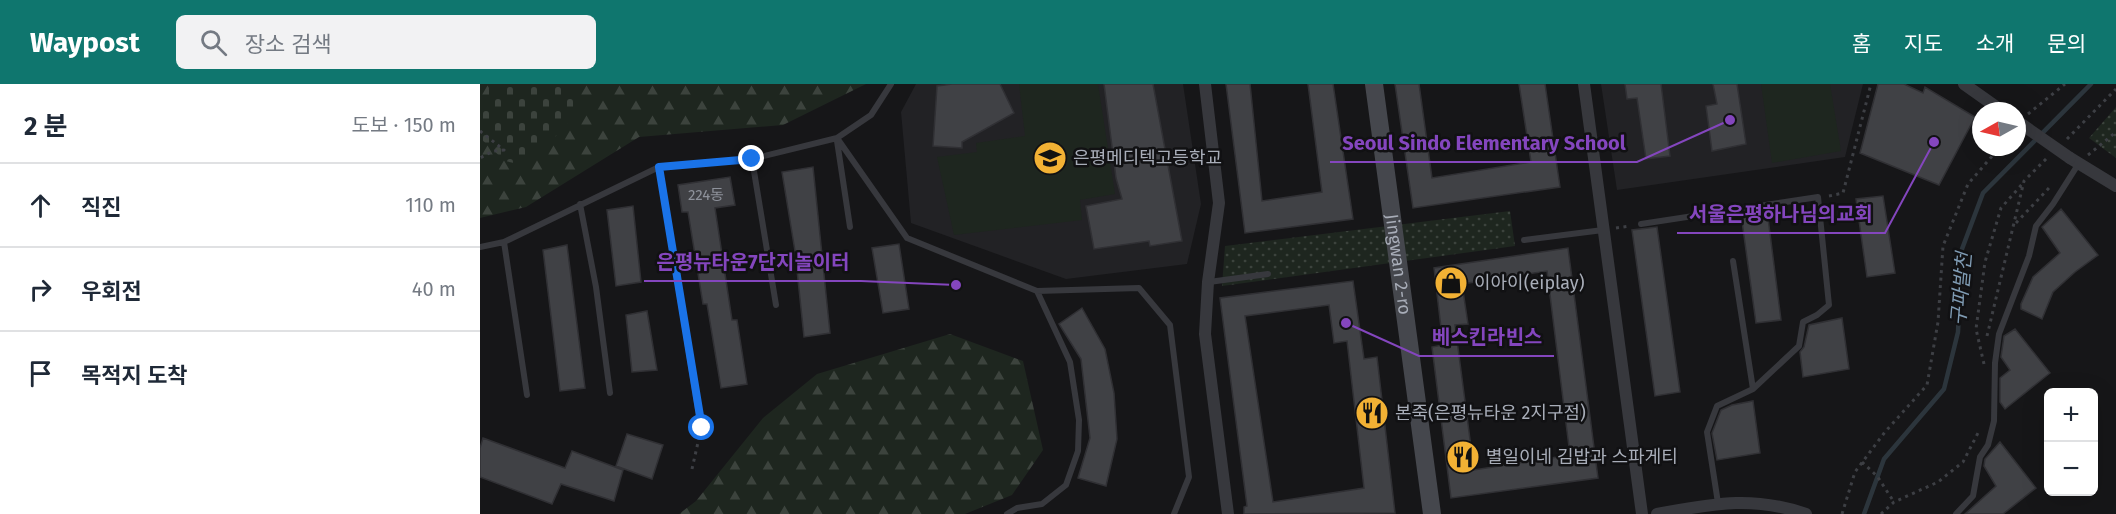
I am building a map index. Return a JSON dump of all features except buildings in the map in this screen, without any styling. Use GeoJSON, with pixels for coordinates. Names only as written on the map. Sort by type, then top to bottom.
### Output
{"type":"FeatureCollection","features":[{"type":"Feature","properties":{"kind":"street"},"geometry":{"type":"LineString","coordinates":[[1205,84],[1219,203],[1208,282],[1205,334],[1228,514]]}},
{"type":"Feature","properties":{"kind":"street","name":"Jingwan 2-ro"},"geometry":{"type":"LineString","coordinates":[[1374,84],[1432,514]]}},
{"type":"Feature","properties":{"kind":"street"},"geometry":{"type":"LineString","coordinates":[[1584,84],[1609,229],[1642,514]]}},
{"type":"Feature","properties":{"kind":"street"},"geometry":{"type":"LineString","coordinates":[[1964,84],[1989,102]]}},
{"type":"Feature","properties":{"kind":"street"},"geometry":{"type":"LineString","coordinates":[[2026,125],[2116,186]]}},
{"type":"Feature","properties":{"kind":"street"},"geometry":{"type":"LineString","coordinates":[[1657,514],[1718,503],[1748,501],[1783,506],[1806,514]]}},
{"type":"Feature","properties":{"kind":"lane"},"geometry":{"type":"LineString","coordinates":[[480,247],[504,242],[659,167],[752,159],[837,138],[871,115],[891,84]]}},
{"type":"Feature","properties":{"kind":"lane"},"geometry":{"type":"LineString","coordinates":[[837,138],[850,227]]}},
{"type":"Feature","properties":{"kind":"lane"},"geometry":{"type":"LineString","coordinates":[[837,138],[907,238],[1036,291],[1139,288],[1170,325],[1189,477],[1174,514]]}},
{"type":"Feature","properties":{"kind":"lane"},"geometry":{"type":"LineString","coordinates":[[752,159],[776,305]]}},
{"type":"Feature","properties":{"kind":"lane"},"geometry":{"type":"LineString","coordinates":[[1956,514],[1973,496],[1980,457],[1988,445],[1994,421],[1995,363],[1999,333],[2029,256],[2036,226],[2053,204],[2079,159]]}},
{"type":"Feature","properties":{"kind":"lane"},"geometry":{"type":"LineString","coordinates":[[659,167],[702,428]]}},
{"type":"Feature","properties":{"kind":"lane"},"geometry":{"type":"LineString","coordinates":[[1641,224],[1818,197],[1829,304],[1817,315],[1803,322],[1799,346],[1753,389],[1717,406],[1707,432],[1718,503]]}},
{"type":"Feature","properties":{"kind":"lane"},"geometry":{"type":"LineString","coordinates":[[580,204],[596,287],[610,393]]}},
{"type":"Feature","properties":{"kind":"lane"},"geometry":{"type":"LineString","coordinates":[[1524,240],[1609,229]]}},
{"type":"Feature","properties":{"kind":"lane"},"geometry":{"type":"LineString","coordinates":[[504,242],[527,395]]}},
{"type":"Feature","properties":{"kind":"lane"},"geometry":{"type":"LineString","coordinates":[[1733,261],[1753,389]]}},
{"type":"Feature","properties":{"kind":"lane"},"geometry":{"type":"LineString","coordinates":[[1208,282],[1268,274]]}},
{"type":"Feature","properties":{"kind":"lane"},"geometry":{"type":"LineString","coordinates":[[1007,514],[1017,508],[1042,504],[1066,485],[1078,451],[1079,420],[1070,362],[1036,291]]}},
{"type":"Feature","properties":{"kind":"path"},"geometry":{"type":"LineString","coordinates":[[1818,197],[1843,193],[1871,84]]}},
{"type":"Feature","properties":{"kind":"path"},"geometry":{"type":"LineString","coordinates":[[2026,116],[2065,84]]}},
{"type":"Feature","properties":{"kind":"path"},"geometry":{"type":"LineString","coordinates":[[480,131],[504,150],[480,158]]}},
{"type":"Feature","properties":{"kind":"path"},"geometry":{"type":"LineString","coordinates":[[2079,159],[2116,132]]}},
{"type":"Feature","properties":{"kind":"path"},"geometry":{"type":"LineString","coordinates":[[1842,514],[1855,472],[1885,432],[1927,385],[1938,322],[1943,246],[1968,184],[1992,156]]}},
{"type":"Feature","properties":{"kind":"path"},"geometry":{"type":"LineString","coordinates":[[1985,369],[1976,329],[1985,262],[2001,208],[2024,181]]}},
{"type":"Feature","properties":{"kind":"path"},"geometry":{"type":"LineString","coordinates":[[2016,223],[2055,181]]}},
{"type":"Feature","properties":{"kind":"path"},"geometry":{"type":"LineString","coordinates":[[1609,229],[1641,224]]}},
{"type":"Feature","properties":{"kind":"path"},"geometry":{"type":"LineString","coordinates":[[692,469],[702,428]]}},
{"type":"Feature","properties":{"kind":"path"},"geometry":{"type":"LineString","coordinates":[[1862,462],[1877,476],[1894,502]]}},
{"type":"Feature","properties":{"kind":"shaded area","name":"은평메디텍고등학교"},"geometry":{"type":"Polygon","coordinates":[[[916,84],[1183,84],[1201,204],[1187,264],[1066,279],[911,223],[901,112],[916,84]]]}},
{"type":"Feature","properties":{"kind":"shaded area"},"geometry":{"type":"Polygon","coordinates":[[[1601,84],[1863,84],[1845,157],[1617,190],[1601,84]]]}},
{"type":"Feature","properties":{"kind":"green space"},"geometry":{"type":"Polygon","coordinates":[[[480,84],[866,84],[783,125],[639,137],[526,207],[480,218],[480,84]]]}},
{"type":"Feature","properties":{"kind":"green space"},"geometry":{"type":"Polygon","coordinates":[[[493,84],[571,84],[581,106],[560,132],[543,147],[514,163],[505,161],[480,138],[480,98],[493,84]]]}},
{"type":"Feature","properties":{"kind":"green space"},"geometry":{"type":"Polygon","coordinates":[[[1019,84],[1098,84],[1115,194],[1080,200],[1082,220],[954,235],[937,157],[977,152],[976,143],[1025,136],[1019,84]]]}},
{"type":"Feature","properties":{"kind":"green space"},"geometry":{"type":"Polygon","coordinates":[[[1761,84],[1830,84],[1841,151],[1772,163],[1761,84]]]}},
{"type":"Feature","properties":{"kind":"green space"},"geometry":{"type":"Polygon","coordinates":[[[2116,107],[2116,158],[2089,138],[2116,107]]]}},
{"type":"Feature","properties":{"kind":"green space"},"geometry":{"type":"Polygon","coordinates":[[[1510,211],[1515,246],[1222,286],[1225,246],[1510,211]]]}},
{"type":"Feature","properties":{"kind":"green space"},"geometry":{"type":"Polygon","coordinates":[[[950,334],[1023,361],[1043,450],[1012,495],[965,514],[679,514],[696,501],[763,418],[817,374],[950,334]]]}},
{"type":"Feature","properties":{"kind":"waterway","name":"구파발천"},"geometry":{"type":"LineString","coordinates":[[1864,514],[1884,459],[1944,389],[1958,332],[1962,249],[1983,193],[2091,84]]}},
{"type":"Feature","properties":{"kind":"place","name":"Seoul Sindo Elementary School"},"geometry":{"type":"Point","coordinates":[1730,120]}},
{"type":"Feature","properties":{"kind":"place","name":"서울은평하나님의교회"},"geometry":{"type":"Point","coordinates":[1934,142]}},
{"type":"Feature","properties":{"kind":"place","name":"은평메디텍고등학교"},"geometry":{"type":"Point","coordinates":[1050,158]}},
{"type":"Feature","properties":{"kind":"place","name":"이아이(eiplay)"},"geometry":{"type":"Point","coordinates":[1451,283]}},
{"type":"Feature","properties":{"kind":"place","name":"은평뉴타운7단지놀이터"},"geometry":{"type":"Point","coordinates":[956,285]}},
{"type":"Feature","properties":{"kind":"place","name":"베스킨라빈스"},"geometry":{"type":"Point","coordinates":[1346,323]}},
{"type":"Feature","properties":{"kind":"place","name":"본죽(은평뉴타운 2지구점)"},"geometry":{"type":"Point","coordinates":[1372,413]}},
{"type":"Feature","properties":{"kind":"place","name":"별일이네 김밥과 스파게티"},"geometry":{"type":"Point","coordinates":[1463,457]}},
{"type":"Feature","properties":{"kind":"route"},"geometry":{"type":"LineString","coordinates":[[702,428],[659,167],[752,159]]}}]}
